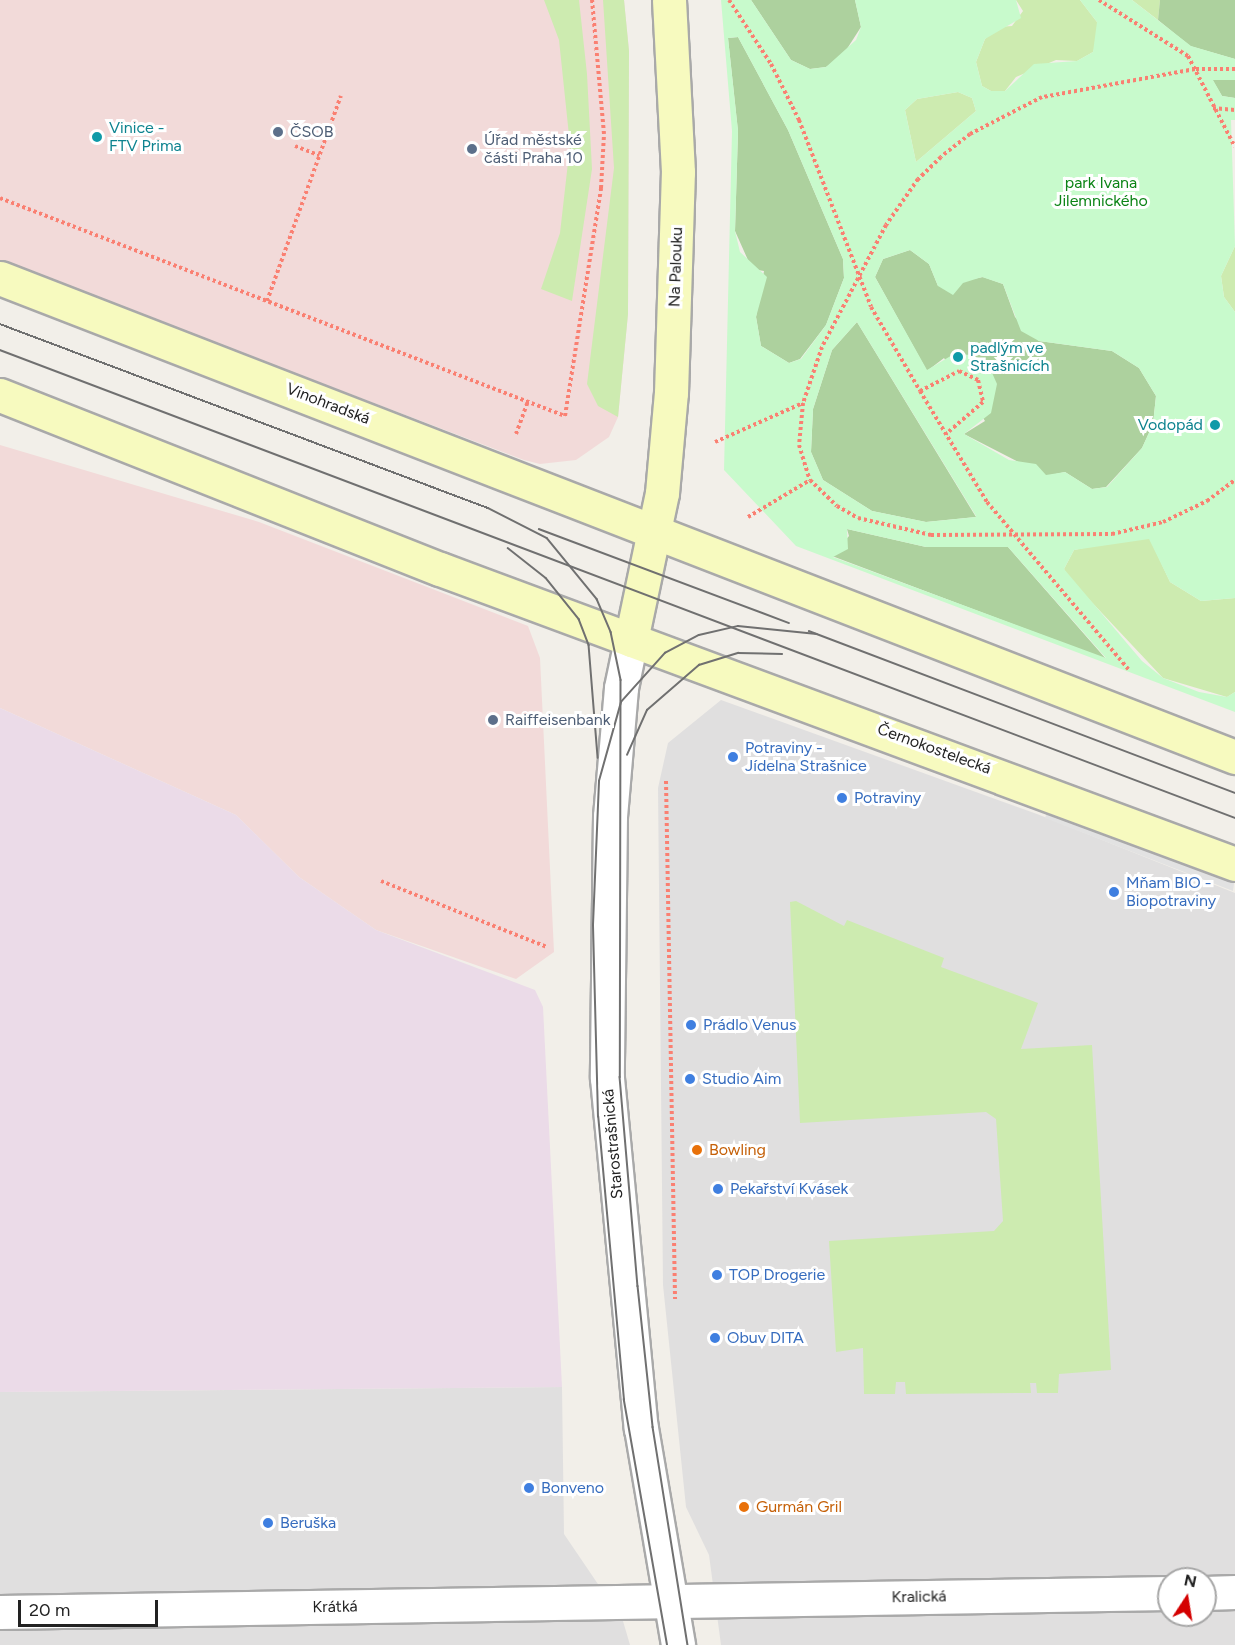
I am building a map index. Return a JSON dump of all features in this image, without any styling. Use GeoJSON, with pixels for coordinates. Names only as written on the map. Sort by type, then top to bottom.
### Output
{"type":"FeatureCollection","features":[{"type":"Feature","properties":{"kind":"main road","name":"Na Palouku"},"geometry":{"type":"LineString","coordinates":[[631,640],[654,533],[667,453],[676,279],[678,172],[669,0]]}},
{"type":"Feature","properties":{"kind":"main road","name":"Vinohradská"},"geometry":{"type":"LineString","coordinates":[[0,278],[654,533]]}},
{"type":"Feature","properties":{"kind":"main road"},"geometry":{"type":"LineString","coordinates":[[0,395],[631,640]]}},
{"type":"Feature","properties":{"kind":"main road"},"geometry":{"type":"LineString","coordinates":[[654,533],[1235,757]]}},
{"type":"Feature","properties":{"kind":"main road","name":"Černokostelecká"},"geometry":{"type":"LineString","coordinates":[[631,640],[820,707],[1235,864]]}},
{"type":"Feature","properties":{"kind":"street","name":"Starostrašnická"},"geometry":{"type":"LineString","coordinates":[[631,640],[621,688],[610,816],[605,1033],[630,1340],[669,1601],[678,1645]]}},
{"type":"Feature","properties":{"kind":"street"},"geometry":{"type":"LineString","coordinates":[[1217,1593],[1235,1592]]}},
{"type":"Feature","properties":{"kind":"street","name":"Kralická"},"geometry":{"type":"LineString","coordinates":[[669,1601],[1157,1593]]}},
{"type":"Feature","properties":{"kind":"street","name":"Krátká"},"geometry":{"type":"LineString","coordinates":[[0,1612],[669,1601]]}},
{"type":"Feature","properties":{"kind":"path"},"geometry":{"type":"LineString","coordinates":[[0,198],[565,416],[601,188],[604,134],[592,0]]}},
{"type":"Feature","properties":{"kind":"path"},"geometry":{"type":"LineString","coordinates":[[729,0],[799,120],[861,274],[871,308],[920,391],[987,502],[1132,674]]}},
{"type":"Feature","properties":{"kind":"path"},"geometry":{"type":"LineString","coordinates":[[1100,0],[1188,56],[1235,147]]}},
{"type":"Feature","properties":{"kind":"path"},"geometry":{"type":"LineString","coordinates":[[1235,69],[1195,69],[1042,97],[970,134],[918,179],[861,274],[818,356],[803,403],[800,445],[810,480],[851,514],[894,528],[931,536],[1112,534],[1163,522],[1207,501],[1235,480]]}},
{"type":"Feature","properties":{"kind":"path"},"geometry":{"type":"LineString","coordinates":[[267,300],[341,96]]}},
{"type":"Feature","properties":{"kind":"path"},"geometry":{"type":"LineString","coordinates":[[1214,108],[1235,110]]}},
{"type":"Feature","properties":{"kind":"path"},"geometry":{"type":"LineString","coordinates":[[295,146],[319,154]]}},
{"type":"Feature","properties":{"kind":"path"},"geometry":{"type":"LineString","coordinates":[[920,391],[959,371],[978,380],[983,402],[946,434]]}},
{"type":"Feature","properties":{"kind":"path"},"geometry":{"type":"LineString","coordinates":[[512,445],[528,401]]}},
{"type":"Feature","properties":{"kind":"path"},"geometry":{"type":"LineString","coordinates":[[715,442],[803,403]]}},
{"type":"Feature","properties":{"kind":"path"},"geometry":{"type":"LineString","coordinates":[[748,517],[810,480]]}},
{"type":"Feature","properties":{"kind":"path"},"geometry":{"type":"LineString","coordinates":[[666,781],[675,1299]]}},
{"type":"Feature","properties":{"kind":"path"},"geometry":{"type":"LineString","coordinates":[[381,881],[547,947]]}},
{"type":"Feature","properties":{"kind":"shaded area"},"geometry":{"type":"Polygon","coordinates":[[[0,0],[624,0],[629,51],[628,314],[618,417],[609,437],[576,460],[540,464],[524,460],[0,261],[0,0]]]}},
{"type":"Feature","properties":{"kind":"shaded area"},"geometry":{"type":"Polygon","coordinates":[[[0,445],[259,522],[528,626],[540,658],[554,952],[516,979],[376,930],[299,877],[236,815],[0,708],[0,445]]]}},
{"type":"Feature","properties":{"kind":"shaded area"},"geometry":{"type":"Polygon","coordinates":[[[721,700],[1037,814],[1235,893],[1235,1645],[721,1645],[709,1555],[686,1507],[663,1285],[658,788],[668,743],[721,700]]]}},
{"type":"Feature","properties":{"kind":"shaded area"},"geometry":{"type":"Polygon","coordinates":[[[0,708],[236,815],[299,877],[376,930],[535,990],[543,1007],[562,1387],[0,1392],[0,708]]]}},
{"type":"Feature","properties":{"kind":"shaded area"},"geometry":{"type":"Polygon","coordinates":[[[1051,803],[1235,876],[1233,891],[1045,818],[1051,803]]]}},
{"type":"Feature","properties":{"kind":"shaded area"},"geometry":{"type":"Polygon","coordinates":[[[562,1387],[564,1534],[623,1621],[630,1645],[0,1645],[0,1392],[562,1387]]]}},
{"type":"Feature","properties":{"kind":"green space"},"geometry":{"type":"Polygon","coordinates":[[[544,0],[579,0],[587,74],[592,169],[572,301],[541,289],[560,233],[570,145],[559,40],[544,0]]]}},
{"type":"Feature","properties":{"kind":"green space"},"geometry":{"type":"Polygon","coordinates":[[[603,0],[624,0],[629,51],[628,314],[618,417],[598,406],[587,384],[614,168],[603,0]]]}},
{"type":"Feature","properties":{"kind":"green space","name":"park Ivana Jilemnického"},"geometry":{"type":"Polygon","coordinates":[[[721,0],[751,0],[791,60],[810,69],[826,67],[856,40],[861,27],[855,0],[1016,0],[1021,18],[985,39],[976,62],[982,86],[991,91],[1005,91],[1034,64],[1077,61],[1093,52],[1097,22],[1080,0],[1132,0],[1191,46],[1235,59],[1235,80],[1213,80],[1222,96],[1235,98],[1235,120],[1231,120],[1235,246],[1221,276],[1224,297],[1235,312],[1235,598],[1201,601],[1170,582],[1149,539],[1074,550],[1064,569],[1142,661],[1163,678],[1199,692],[1227,697],[1235,692],[1235,712],[796,546],[724,470],[732,131],[721,0]],[[738,37],[728,38],[738,131],[735,231],[740,252],[767,277],[756,317],[761,346],[789,363],[801,359],[826,325],[844,278],[843,259],[788,130],[738,37]],[[958,92],[917,99],[905,110],[916,162],[976,111],[972,98],[958,92]],[[910,250],[883,259],[875,277],[927,370],[954,354],[972,355],[989,366],[997,384],[991,413],[964,434],[1009,460],[1036,464],[1046,475],[1065,472],[1092,489],[1107,487],[1142,448],[1153,424],[1156,396],[1139,368],[1112,351],[1039,341],[1021,331],[1003,284],[982,277],[963,283],[953,295],[938,286],[929,264],[910,250]],[[857,322],[832,350],[813,409],[811,452],[823,480],[872,511],[926,522],[976,517],[857,322]],[[847,529],[848,549],[833,557],[1106,658],[1008,547],[926,547],[847,529]]]}},
{"type":"Feature","properties":{"kind":"green space"},"geometry":{"type":"Polygon","coordinates":[[[751,0],[855,0],[861,27],[843,55],[826,67],[810,69],[791,60],[751,0]]]}},
{"type":"Feature","properties":{"kind":"green space"},"geometry":{"type":"Polygon","coordinates":[[[1016,0],[1080,0],[1097,22],[1098,38],[1093,52],[1077,61],[1056,60],[1016,77],[1005,91],[991,91],[982,86],[976,62],[985,39],[998,27],[1012,26],[1023,11],[1016,0]]]}},
{"type":"Feature","properties":{"kind":"green space"},"geometry":{"type":"Polygon","coordinates":[[[1132,0],[1160,0],[1158,20],[1132,0]]]}},
{"type":"Feature","properties":{"kind":"green space"},"geometry":{"type":"Polygon","coordinates":[[[1160,0],[1235,0],[1235,59],[1190,46],[1158,20],[1160,0]]]}},
{"type":"Feature","properties":{"kind":"green space"},"geometry":{"type":"Polygon","coordinates":[[[738,37],[788,130],[843,259],[844,278],[826,325],[800,359],[789,363],[761,346],[756,317],[764,271],[752,269],[735,231],[738,131],[728,38],[738,37]]]}},
{"type":"Feature","properties":{"kind":"green space"},"geometry":{"type":"Polygon","coordinates":[[[1212,79],[1235,80],[1235,98],[1222,96],[1212,79]]]}},
{"type":"Feature","properties":{"kind":"green space"},"geometry":{"type":"Polygon","coordinates":[[[958,92],[972,98],[976,111],[916,162],[905,110],[917,99],[958,92]]]}},
{"type":"Feature","properties":{"kind":"green space"},"geometry":{"type":"Polygon","coordinates":[[[1235,246],[1235,312],[1224,297],[1221,276],[1235,246]]]}},
{"type":"Feature","properties":{"kind":"green space"},"geometry":{"type":"Polygon","coordinates":[[[910,250],[929,264],[938,286],[983,277],[1003,284],[1015,317],[1039,341],[1112,351],[1139,368],[1156,396],[1153,424],[1142,448],[1106,487],[1092,489],[1065,472],[1046,476],[964,434],[985,421],[944,358],[927,371],[875,277],[883,259],[910,250]]]}},
{"type":"Feature","properties":{"kind":"green space"},"geometry":{"type":"Polygon","coordinates":[[[857,322],[976,517],[926,522],[872,511],[823,480],[811,452],[813,409],[832,350],[857,322]]]}},
{"type":"Feature","properties":{"kind":"green space"},"geometry":{"type":"Polygon","coordinates":[[[847,529],[926,547],[1008,547],[1106,659],[832,556],[849,536],[847,529]]]}},
{"type":"Feature","properties":{"kind":"green space"},"geometry":{"type":"Polygon","coordinates":[[[1137,537],[1150,539],[1170,582],[1201,601],[1235,598],[1235,692],[1227,697],[1163,678],[1069,578],[1064,569],[1074,550],[1137,537]]]}},
{"type":"Feature","properties":{"kind":"green space"},"geometry":{"type":"Polygon","coordinates":[[[796,901],[844,926],[847,920],[944,958],[941,967],[1038,1003],[1021,1049],[1092,1045],[1111,1370],[1059,1374],[1058,1393],[1037,1393],[1036,1383],[1030,1383],[1031,1393],[906,1394],[905,1382],[896,1382],[895,1394],[864,1394],[863,1348],[836,1352],[829,1241],[994,1231],[1003,1221],[996,1119],[986,1112],[800,1123],[790,902],[796,901]]]}},
{"type":"Feature","properties":{"kind":"tram line"},"geometry":{"type":"LineString","coordinates":[[0,324],[488,508],[547,538],[597,599],[611,632],[621,680],[620,1077],[638,1286],[653,1427],[688,1645]]}},
{"type":"Feature","properties":{"kind":"tram line"},"geometry":{"type":"LineString","coordinates":[[0,350],[1235,818]]}},
{"type":"Feature","properties":{"kind":"tram line"},"geometry":{"type":"LineString","coordinates":[[539,529],[789,623]]}},
{"type":"Feature","properties":{"kind":"tram line"},"geometry":{"type":"LineString","coordinates":[[508,548],[546,578],[579,619],[589,645],[598,758]]}},
{"type":"Feature","properties":{"kind":"tram line"},"geometry":{"type":"LineString","coordinates":[[667,1645],[624,1400],[598,1117],[593,925],[599,781],[621,702],[665,653],[699,635],[738,626],[817,634]]}},
{"type":"Feature","properties":{"kind":"tram line"},"geometry":{"type":"LineString","coordinates":[[809,631],[1235,793]]}},
{"type":"Feature","properties":{"kind":"tram line"},"geometry":{"type":"LineString","coordinates":[[627,755],[647,710],[699,665],[738,653],[782,654]]}},
{"type":"Feature","properties":{"kind":"place","name":"ČSOB"},"geometry":{"type":"Point","coordinates":[278,132]}},
{"type":"Feature","properties":{"kind":"place","name":"Vinice - FTV Prima"},"geometry":{"type":"Point","coordinates":[97,137]}},
{"type":"Feature","properties":{"kind":"place","name":"Úřad městské části Praha 10"},"geometry":{"type":"Point","coordinates":[472,149]}},
{"type":"Feature","properties":{"kind":"place","name":"padlým ve Strašnicích"},"geometry":{"type":"Point","coordinates":[958,357]}},
{"type":"Feature","properties":{"kind":"place","name":"Vodopád"},"geometry":{"type":"Point","coordinates":[1215,425]}},
{"type":"Feature","properties":{"kind":"place","name":"Raiffeisenbank"},"geometry":{"type":"Point","coordinates":[493,720]}},
{"type":"Feature","properties":{"kind":"place","name":"Potraviny - Jídelna Strašnice"},"geometry":{"type":"Point","coordinates":[733,757]}},
{"type":"Feature","properties":{"kind":"place","name":"Potraviny"},"geometry":{"type":"Point","coordinates":[842,798]}},
{"type":"Feature","properties":{"kind":"place","name":"Mňam BIO - Biopotraviny"},"geometry":{"type":"Point","coordinates":[1114,892]}},
{"type":"Feature","properties":{"kind":"place","name":"Prádlo Venus"},"geometry":{"type":"Point","coordinates":[691,1025]}},
{"type":"Feature","properties":{"kind":"place","name":"Studio Aim"},"geometry":{"type":"Point","coordinates":[690,1079]}},
{"type":"Feature","properties":{"kind":"place","name":"Bowling"},"geometry":{"type":"Point","coordinates":[697,1150]}},
{"type":"Feature","properties":{"kind":"place","name":"Pekařství Kvásek"},"geometry":{"type":"Point","coordinates":[718,1189]}},
{"type":"Feature","properties":{"kind":"place","name":"TOP Drogerie"},"geometry":{"type":"Point","coordinates":[717,1275]}},
{"type":"Feature","properties":{"kind":"place","name":"Obuv DITA"},"geometry":{"type":"Point","coordinates":[715,1338]}},
{"type":"Feature","properties":{"kind":"place","name":"Bonveno"},"geometry":{"type":"Point","coordinates":[529,1488]}},
{"type":"Feature","properties":{"kind":"place","name":"Gurmán Gril"},"geometry":{"type":"Point","coordinates":[744,1507]}},
{"type":"Feature","properties":{"kind":"place","name":"Beruška"},"geometry":{"type":"Point","coordinates":[268,1523]}}]}
